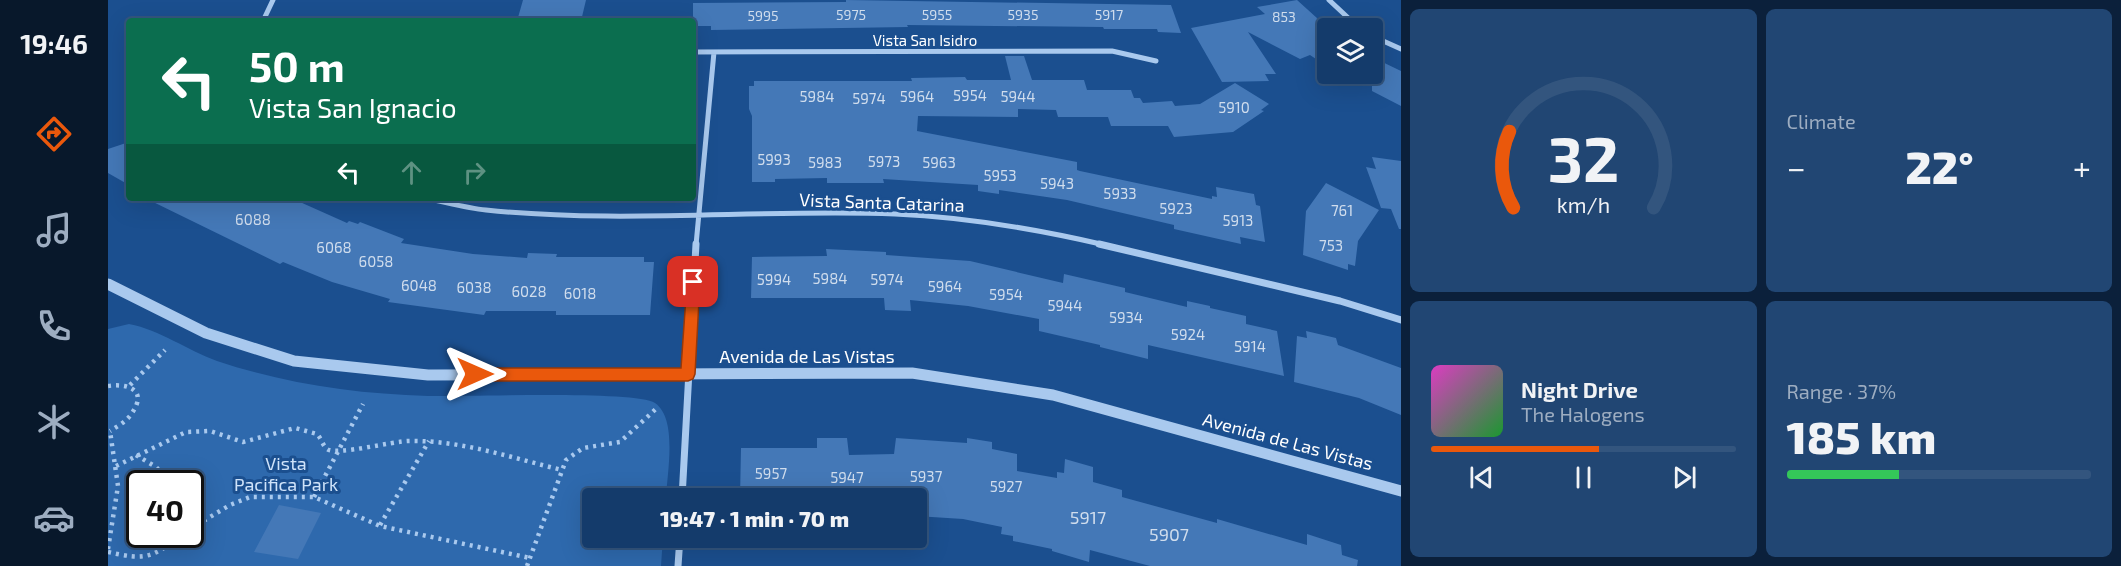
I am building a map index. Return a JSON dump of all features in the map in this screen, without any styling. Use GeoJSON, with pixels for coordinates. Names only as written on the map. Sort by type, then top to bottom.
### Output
{"type":"FeatureCollection","features":[{"type":"Feature","properties":{"kind":"street"},"geometry":{"type":"LineString","coordinates":[[264,18],[273,0]]}},
{"type":"Feature","properties":{"kind":"street"},"geometry":{"type":"LineString","coordinates":[[1329,0],[1348,18]]}},
{"type":"Feature","properties":{"kind":"street"},"geometry":{"type":"LineString","coordinates":[[1383,41],[1401,49]]}},
{"type":"Feature","properties":{"kind":"street","name":"Vista San Isidro"},"geometry":{"type":"LineString","coordinates":[[696,52],[1112,51],[1156,61]]}},
{"type":"Feature","properties":{"kind":"street"},"geometry":{"type":"LineString","coordinates":[[682,488],[698,213],[704,179],[714,52]]}},
{"type":"Feature","properties":{"kind":"street","name":"Vista Santa Catarina"},"geometry":{"type":"LineString","coordinates":[[439,201],[484,210],[555,215],[894,214],[952,218],[1045,231],[1340,301],[1401,320]]}},
{"type":"Feature","properties":{"kind":"street","name":"Avenida de Las Vistas"},"geometry":{"type":"LineString","coordinates":[[109,287],[206,333],[294,361],[428,375],[912,373],[1053,395],[1401,491]]}},
{"type":"Feature","properties":{"kind":"street"},"geometry":{"type":"LineString","coordinates":[[678,566],[679,548]]}},
{"type":"Feature","properties":{"kind":"path"},"geometry":{"type":"LineString","coordinates":[[130,385],[165,350]]}},
{"type":"Feature","properties":{"kind":"path"},"geometry":{"type":"LineString","coordinates":[[108,386],[118,383],[130,385],[137,393],[135,408],[120,424],[109,431],[118,486],[108,551],[143,559],[166,548]]}},
{"type":"Feature","properties":{"kind":"path"},"geometry":{"type":"LineString","coordinates":[[314,497],[363,404]]}},
{"type":"Feature","properties":{"kind":"path"},"geometry":{"type":"LineString","coordinates":[[527,566],[566,460],[576,451],[620,442],[657,408]]}},
{"type":"Feature","properties":{"kind":"path"},"geometry":{"type":"LineString","coordinates":[[116,466],[186,432],[210,431],[243,442],[295,428],[317,434],[327,448],[339,451],[385,442],[430,440],[562,470]]}},
{"type":"Feature","properties":{"kind":"path"},"geometry":{"type":"LineString","coordinates":[[380,526],[430,440]]}},
{"type":"Feature","properties":{"kind":"path"},"geometry":{"type":"LineString","coordinates":[[136,455],[159,470]]}},
{"type":"Feature","properties":{"kind":"path"},"geometry":{"type":"LineString","coordinates":[[204,521],[230,505],[250,497],[314,497],[380,526],[530,558]]}},
{"type":"Feature","properties":{"kind":"green space","name":"Vista Pacifica Park"},"geometry":{"type":"Polygon","coordinates":[[[129,324],[140,327],[163,335],[217,361],[295,382],[374,393],[428,396],[584,395],[641,399],[655,403],[667,421],[670,447],[667,488],[582,488],[582,548],[662,548],[661,566],[108,566],[108,329],[129,324]]]}},
{"type":"Feature","properties":{"kind":"building"},"geometry":{"type":"Polygon","coordinates":[[[523,0],[586,0],[582,18],[518,18],[523,0]]]}},
{"type":"Feature","properties":{"kind":"building"},"geometry":{"type":"Polygon","coordinates":[[[846,0],[1171,5],[1181,33],[1158,32],[1157,29],[1104,29],[1103,27],[907,25],[908,27],[711,30],[711,26],[696,26],[696,18],[693,18],[693,3],[846,2],[846,0]]]}},
{"type":"Feature","properties":{"kind":"building"},"geometry":{"type":"Polygon","coordinates":[[[1297,0],[1317,18],[1317,60],[1310,55],[1300,59],[1248,32],[1276,74],[1265,74],[1269,81],[1222,82],[1191,28],[1265,14],[1257,7],[1297,0]]]}},
{"type":"Feature","properties":{"kind":"building"},"geometry":{"type":"Polygon","coordinates":[[[1005,56],[1024,56],[1032,80],[1084,80],[1087,90],[1131,90],[1134,98],[1140,98],[1143,103],[1172,101],[1175,106],[1200,104],[1235,83],[1269,104],[1261,110],[1264,111],[1233,132],[1174,137],[1168,126],[1111,126],[1108,117],[1058,117],[1056,110],[1018,109],[1018,117],[918,116],[917,131],[1077,162],[1077,170],[1080,171],[1212,199],[1212,196],[1217,197],[1216,187],[1254,194],[1256,205],[1260,206],[1265,242],[1240,237],[1241,244],[1174,229],[1174,225],[1067,200],[999,190],[999,194],[978,191],[978,185],[883,179],[884,183],[827,183],[827,178],[752,182],[752,116],[749,109],[749,86],[754,86],[754,81],[912,81],[911,78],[965,77],[967,80],[1011,80],[1005,56]]]}},
{"type":"Feature","properties":{"kind":"building"},"geometry":{"type":"Polygon","coordinates":[[[1383,62],[1401,71],[1401,106],[1372,91],[1372,84],[1383,84],[1383,62]]]}},
{"type":"Feature","properties":{"kind":"building"},"geometry":{"type":"Polygon","coordinates":[[[126,143],[126,183],[108,173],[108,149],[126,143]]]}},
{"type":"Feature","properties":{"kind":"building"},"geometry":{"type":"Polygon","coordinates":[[[1372,157],[1401,161],[1401,229],[1391,209],[1381,208],[1366,167],[1376,169],[1372,157]]]}},
{"type":"Feature","properties":{"kind":"building"},"geometry":{"type":"Polygon","coordinates":[[[1326,183],[1379,210],[1358,241],[1355,266],[1348,264],[1348,270],[1303,255],[1306,211],[1326,183]]]}},
{"type":"Feature","properties":{"kind":"building"},"geometry":{"type":"Polygon","coordinates":[[[151,201],[298,201],[347,223],[349,221],[358,224],[360,222],[404,239],[401,243],[473,254],[527,258],[528,253],[557,254],[556,257],[644,257],[644,262],[654,262],[650,315],[556,315],[556,311],[486,311],[484,315],[388,302],[390,299],[332,282],[283,262],[280,264],[151,201]]]}},
{"type":"Feature","properties":{"kind":"building"},"geometry":{"type":"Polygon","coordinates":[[[826,249],[886,252],[886,255],[970,261],[1063,283],[1064,274],[1125,288],[1125,292],[1187,307],[1187,301],[1210,306],[1210,308],[1246,316],[1246,324],[1277,331],[1284,376],[1148,345],[1148,359],[1039,331],[1039,319],[968,306],[910,300],[911,311],[885,310],[884,298],[751,298],[752,257],[827,256],[826,249]]]}},
{"type":"Feature","properties":{"kind":"building"},"geometry":{"type":"Polygon","coordinates":[[[1306,331],[1336,338],[1338,345],[1401,368],[1401,415],[1359,398],[1294,382],[1297,336],[1307,338],[1306,331]]]}},
{"type":"Feature","properties":{"kind":"building"},"geometry":{"type":"Polygon","coordinates":[[[817,438],[847,438],[849,455],[894,454],[896,438],[967,443],[967,438],[992,442],[992,449],[1017,454],[1017,471],[1057,478],[1057,472],[1064,473],[1065,459],[1093,467],[1093,482],[1122,490],[1122,497],[1217,523],[1217,519],[1307,545],[1307,534],[1341,545],[1342,555],[1358,560],[1357,566],[1150,566],[1090,550],[1089,562],[1052,551],[1052,549],[1013,541],[1013,536],[1001,534],[1002,527],[963,519],[927,517],[927,488],[740,488],[741,448],[817,448],[817,438]]]}},
{"type":"Feature","properties":{"kind":"building"},"geometry":{"type":"Polygon","coordinates":[[[279,505],[321,513],[298,559],[254,552],[279,505]]]}},
{"type":"Feature","properties":{"kind":"route"},"geometry":{"type":"LineString","coordinates":[[475,374],[688,374],[693,282]]}}]}
